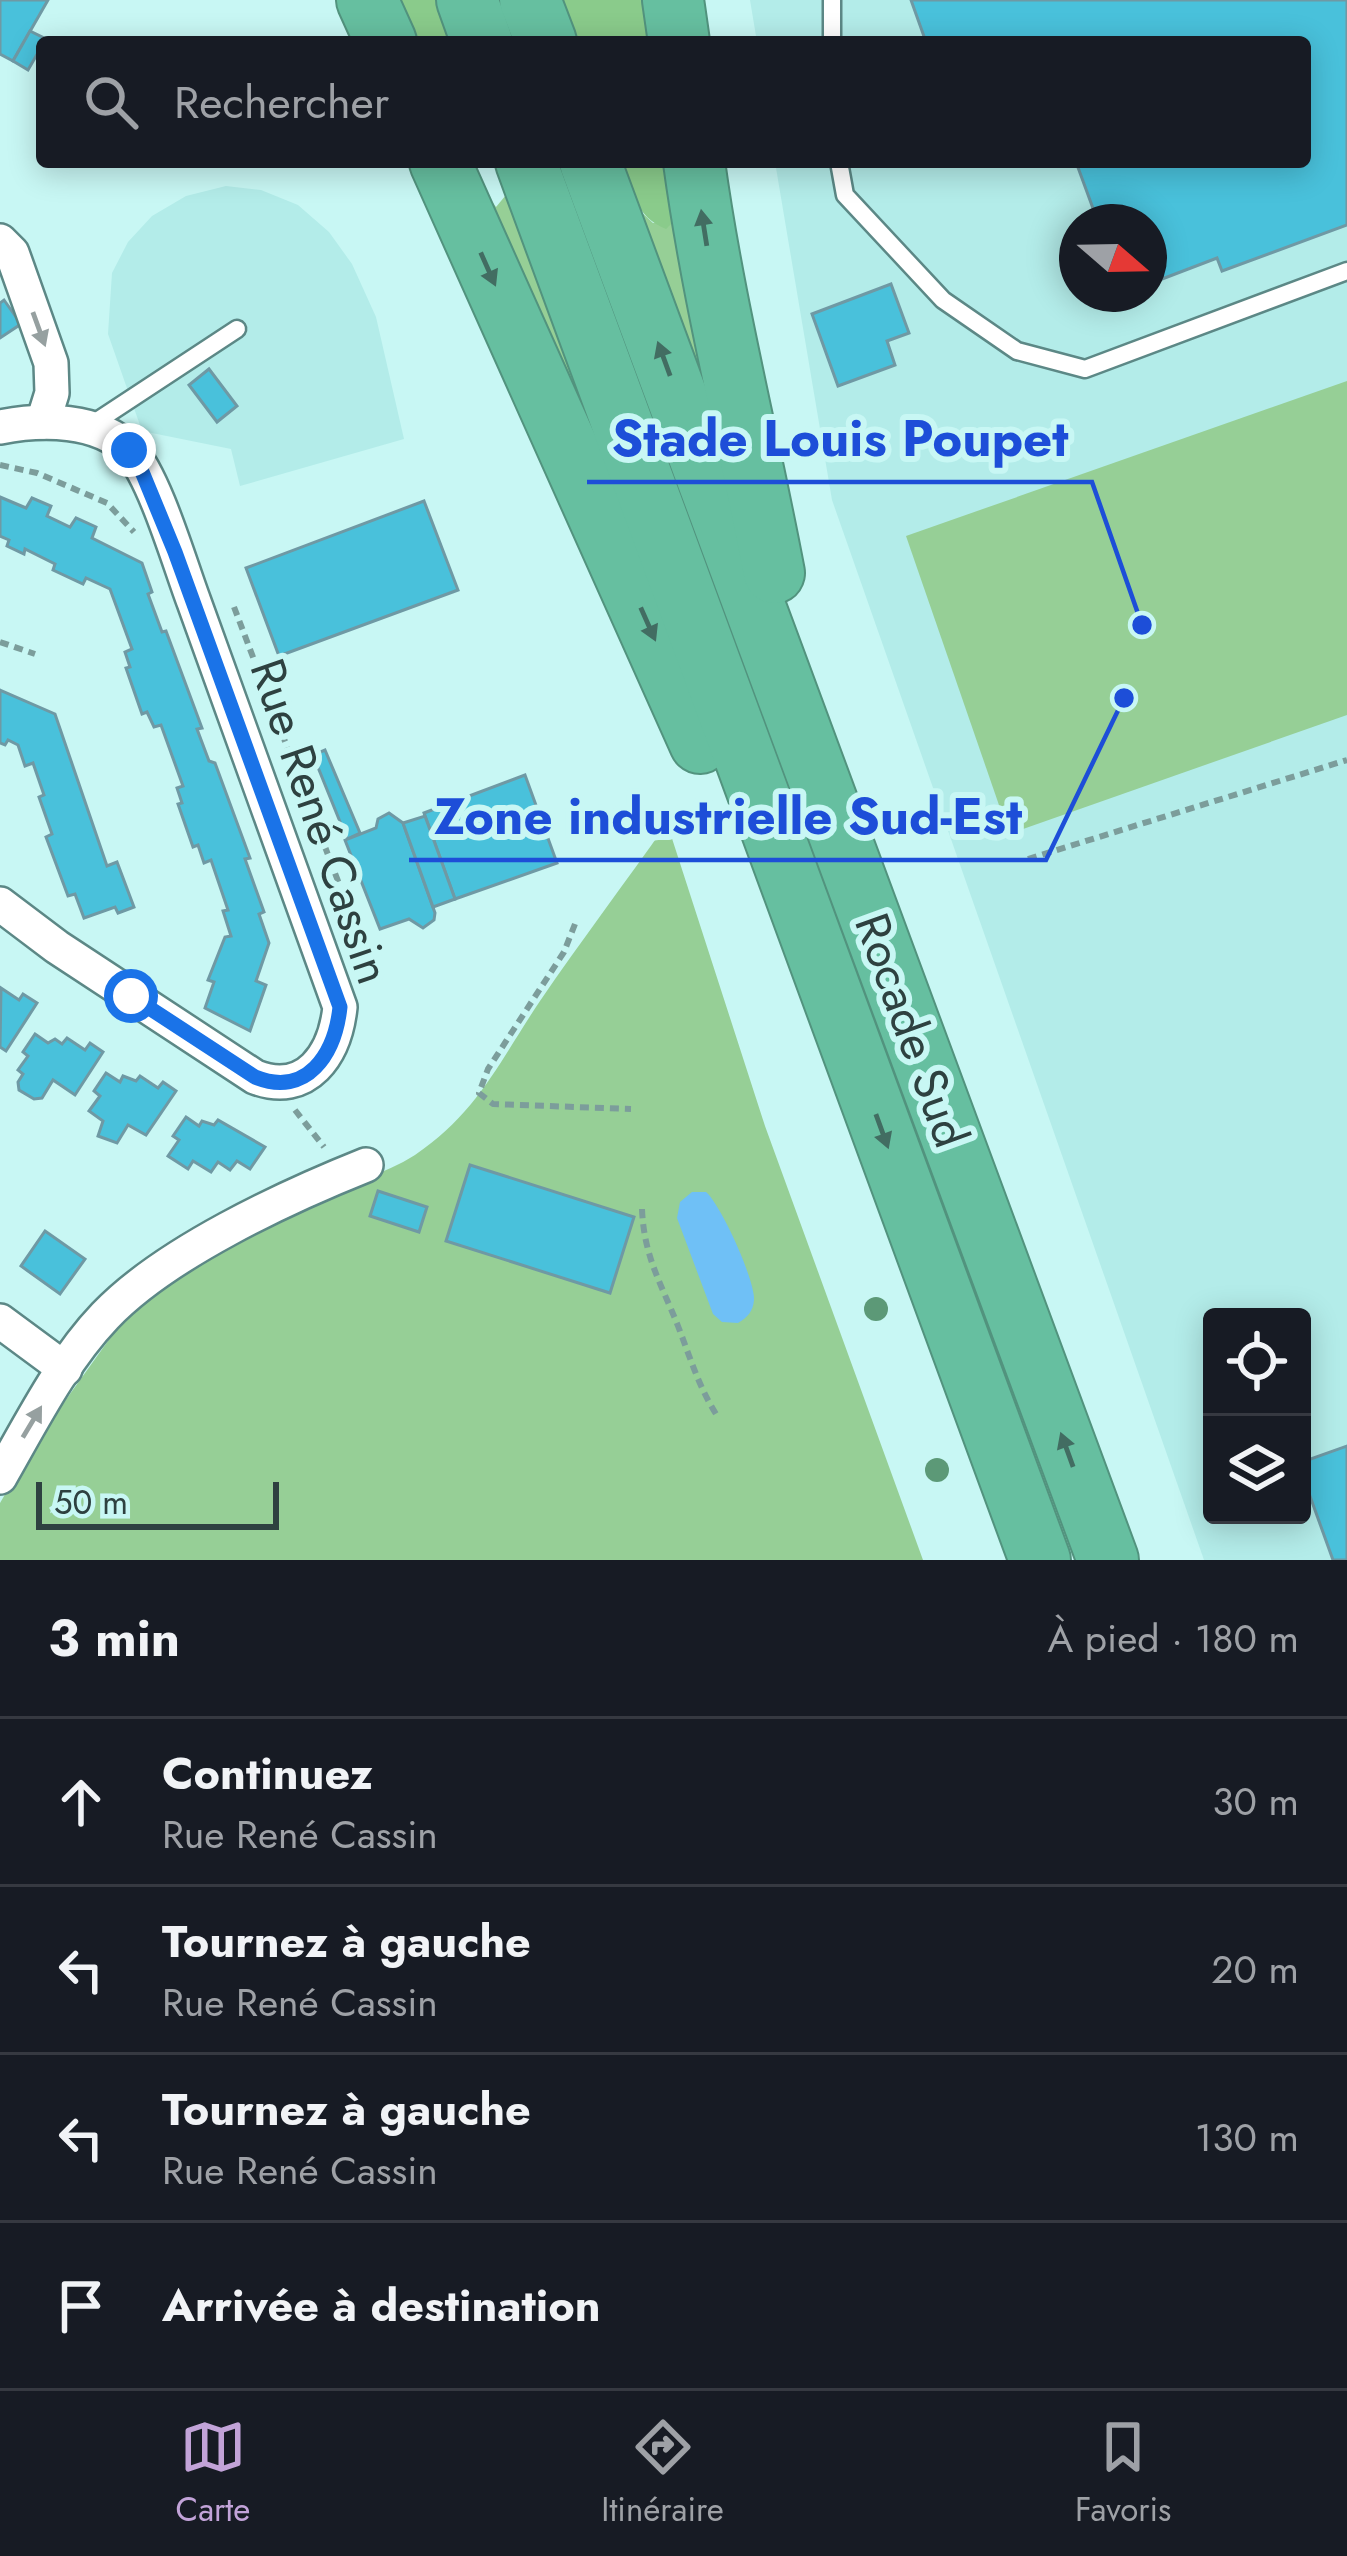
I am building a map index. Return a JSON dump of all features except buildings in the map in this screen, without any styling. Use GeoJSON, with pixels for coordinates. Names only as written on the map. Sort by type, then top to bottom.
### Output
{"type":"FeatureCollection","features":[{"type":"Feature","properties":{"kind":"highway"},"geometry":{"type":"LineString","coordinates":[[367,0],[383,36]]}},
{"type":"Feature","properties":{"kind":"highway"},"geometry":{"type":"LineString","coordinates":[[466,0],[480,36]]}},
{"type":"Feature","properties":{"kind":"highway"},"geometry":{"type":"LineString","coordinates":[[530,0],[543,36]]}},
{"type":"Feature","properties":{"kind":"highway"},"geometry":{"type":"LineString","coordinates":[[673,0],[678,36]]}},
{"type":"Feature","properties":{"kind":"highway"},"geometry":{"type":"LineString","coordinates":[[443,168],[653,635],[774,920],[798,970],[842,1022]]}},
{"type":"Feature","properties":{"kind":"highway","name":"Rocade Sud"},"geometry":{"type":"LineString","coordinates":[[528,168],[1040,1560]]}},
{"type":"Feature","properties":{"kind":"highway","name":"Rocade Sud"},"geometry":{"type":"LineString","coordinates":[[592,168],[1108,1560]]}},
{"type":"Feature","properties":{"kind":"highway"},"geometry":{"type":"LineString","coordinates":[[695,168],[718,318],[746,425],[807,744]]}},
{"type":"Feature","properties":{"kind":"street"},"geometry":{"type":"LineString","coordinates":[[0,241],[12,253],[51,363],[52,393],[44,422]]}},
{"type":"Feature","properties":{"kind":"street","name":"Rue René Cassin"},"geometry":{"type":"LineString","coordinates":[[0,427],[44,422],[87,427],[117,440],[138,462],[340,1007],[337,1035],[328,1052],[295,1081],[282,1085],[255,1077],[0,904]]}},
{"type":"Feature","properties":{"kind":"street"},"geometry":{"type":"LineString","coordinates":[[0,1477],[65,1369],[104,1317],[160,1270],[356,1169]]}},
{"type":"Feature","properties":{"kind":"street"},"geometry":{"type":"LineString","coordinates":[[0,1321],[65,1369]]}},
{"type":"Feature","properties":{"kind":"lane"},"geometry":{"type":"LineString","coordinates":[[832,0],[832,36]]}},
{"type":"Feature","properties":{"kind":"lane"},"geometry":{"type":"LineString","coordinates":[[840,168],[845,195],[944,300],[1017,351],[1085,369],[1347,272]]}},
{"type":"Feature","properties":{"kind":"lane"},"geometry":{"type":"LineString","coordinates":[[87,427],[237,329]]}},
{"type":"Feature","properties":{"kind":"path"},"geometry":{"type":"LineString","coordinates":[[0,642],[35,654]]}},
{"type":"Feature","properties":{"kind":"path"},"geometry":{"type":"LineString","coordinates":[[1028,859],[1347,760]]}},
{"type":"Feature","properties":{"kind":"path"},"geometry":{"type":"LineString","coordinates":[[575,924],[564,952],[488,1069],[479,1093],[493,1104],[631,1109]]}},
{"type":"Feature","properties":{"kind":"path"},"geometry":{"type":"LineString","coordinates":[[284,1100],[356,1169]]}},
{"type":"Feature","properties":{"kind":"path"},"geometry":{"type":"LineString","coordinates":[[642,1209],[644,1244],[654,1274],[698,1385],[716,1414]]}},
{"type":"Feature","properties":{"kind":"shaded area"},"geometry":{"type":"Polygon","coordinates":[[[750,0],[1347,0],[1347,1560],[1204,1560],[832,500],[776,168],[1311,168],[1311,36],[756,36],[750,0]]]}},
{"type":"Feature","properties":{"kind":"shaded area"},"geometry":{"type":"Polygon","coordinates":[[[226,186],[261,190],[298,205],[329,232],[352,264],[376,317],[404,439],[240,486],[231,449],[142,431],[108,334],[112,273],[128,242],[152,216],[186,196],[226,186]]]}},
{"type":"Feature","properties":{"kind":"green space"},"geometry":{"type":"Polygon","coordinates":[[[395,0],[436,0],[449,36],[407,36],[395,0]]]}},
{"type":"Feature","properties":{"kind":"green space"},"geometry":{"type":"Polygon","coordinates":[[[561,0],[650,0],[654,36],[574,36],[561,0]]]}},
{"type":"Feature","properties":{"kind":"green space"},"geometry":{"type":"Polygon","coordinates":[[[466,168],[496,207],[506,195],[609,469],[466,168]]]}},
{"type":"Feature","properties":{"kind":"green space"},"geometry":{"type":"Polygon","coordinates":[[[622,168],[670,168],[676,219],[666,229],[656,224],[631,192],[622,168]]]}},
{"type":"Feature","properties":{"kind":"green space"},"geometry":{"type":"Polygon","coordinates":[[[638,209],[653,223],[676,219],[738,474],[638,209]]]}},
{"type":"Feature","properties":{"kind":"green space"},"geometry":{"type":"Polygon","coordinates":[[[1347,381],[1347,715],[1009,834],[906,536],[1347,381]]]}},
{"type":"Feature","properties":{"kind":"green space"},"geometry":{"type":"Polygon","coordinates":[[[667,823],[765,1126],[923,1560],[0,1560],[0,1503],[37,1440],[123,1320],[213,1253],[315,1199],[403,1162],[437,1139],[486,1085],[667,823]]]}},
{"type":"Feature","properties":{"kind":"water"},"geometry":{"type":"Polygon","coordinates":[[[692,1192],[706,1192],[712,1200],[749,1277],[753,1304],[738,1323],[722,1322],[713,1314],[677,1218],[680,1202],[692,1192]]]}},
{"type":"Feature","properties":{"kind":"place","name":"Stade Louis Poupet"},"geometry":{"type":"Point","coordinates":[1142,625]}},
{"type":"Feature","properties":{"kind":"place","name":"Zone industrielle Sud-Est"},"geometry":{"type":"Point","coordinates":[1124,698]}},
{"type":"Feature","properties":{"kind":"route"},"geometry":{"type":"LineString","coordinates":[[129,450],[175,552],[340,1007],[337,1035],[328,1052],[295,1081],[271,1083],[131,996]]}}]}
